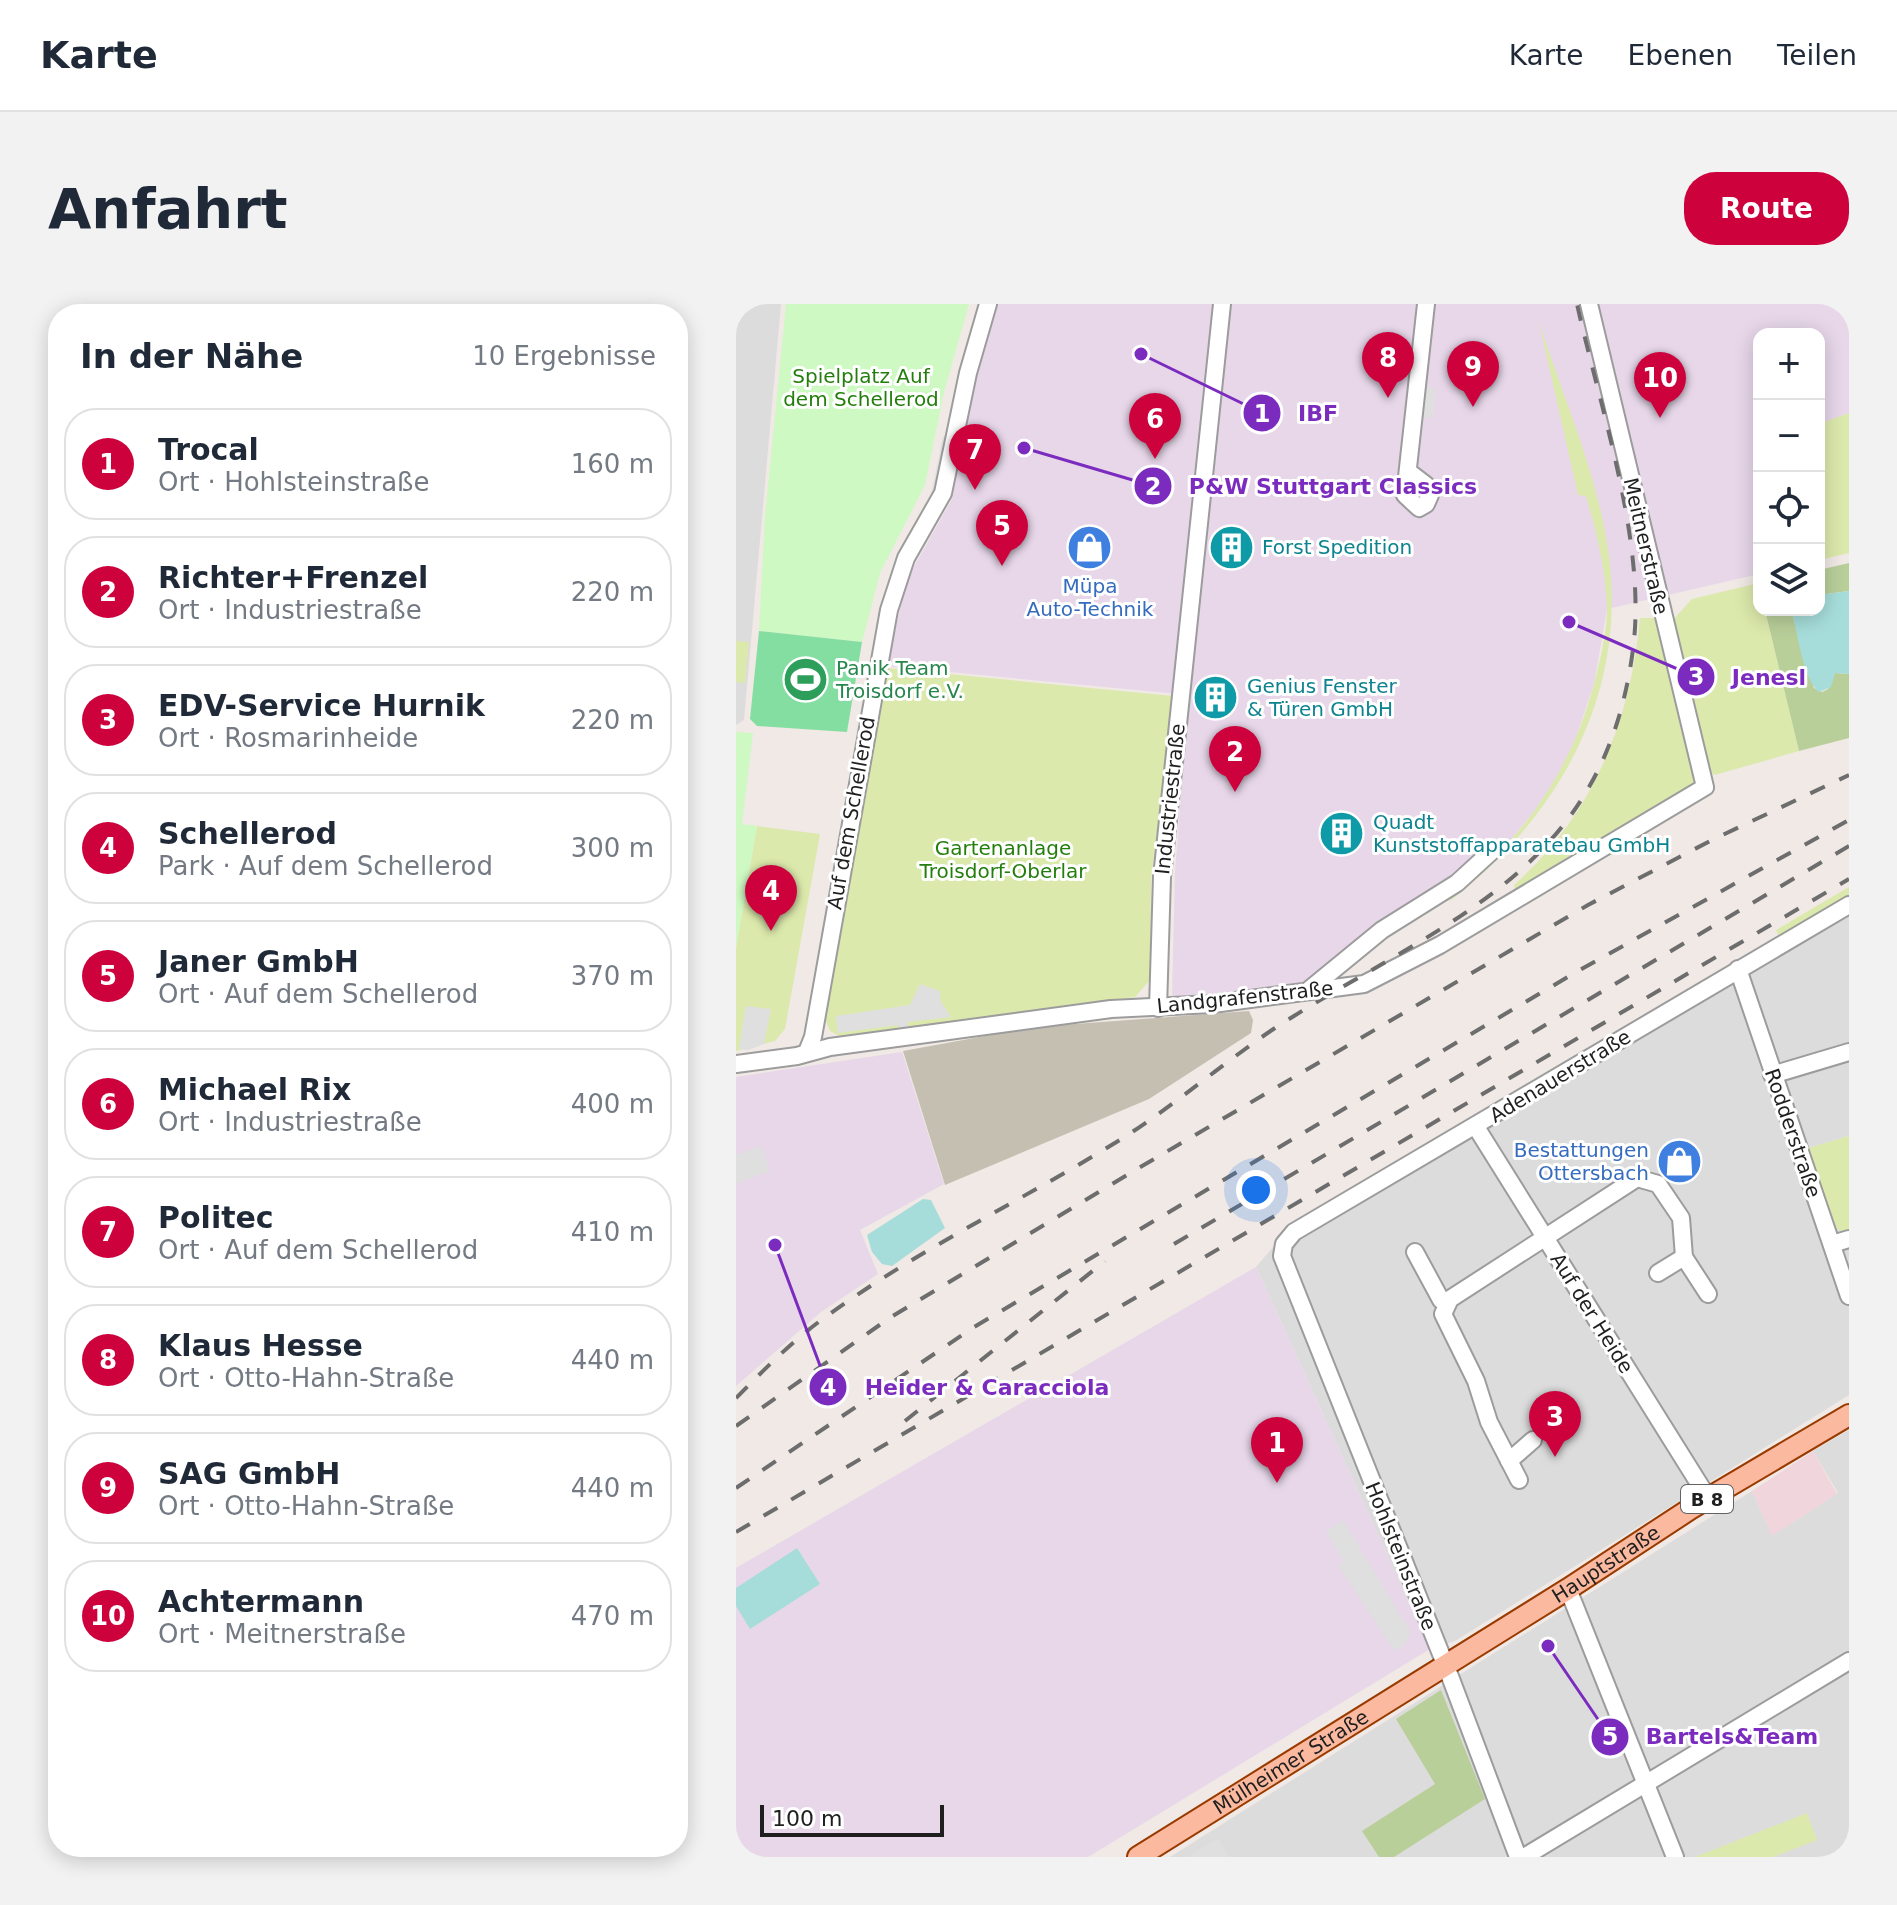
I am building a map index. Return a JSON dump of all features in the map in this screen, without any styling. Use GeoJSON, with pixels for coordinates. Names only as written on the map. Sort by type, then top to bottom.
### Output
{"type":"FeatureCollection","features":[{"type":"Feature","properties":{"kind":"main road","name":"Hauptstraße"},"geometry":{"type":"LineString","coordinates":[[1444,1665],[1708,1498],[1849,1415]]}},
{"type":"Feature","properties":{"kind":"main road","name":"Mülheimer Straße"},"geometry":{"type":"LineString","coordinates":[[1138,1857],[1444,1665]]}},
{"type":"Feature","properties":{"kind":"street","name":"Auf dem Schellerod"},"geometry":{"type":"LineString","coordinates":[[807,1052],[813,1037],[889,610],[906,558],[943,493],[968,373],[988,304]]}},
{"type":"Feature","properties":{"kind":"street","name":"Industriestraße"},"geometry":{"type":"LineString","coordinates":[[1158,1008],[1162,877],[1222,304]]}},
{"type":"Feature","properties":{"kind":"street"},"geometry":{"type":"LineString","coordinates":[[1409,472],[1426,304]]}},
{"type":"Feature","properties":{"kind":"street","name":"Meitnerstraße"},"geometry":{"type":"LineString","coordinates":[[1589,304],[1705,787]]}},
{"type":"Feature","properties":{"kind":"street","name":"Landgrafenstraße"},"geometry":{"type":"LineString","coordinates":[[736,1064],[1053,1016],[1257,999],[1364,984],[1453,937],[1705,787]]}},
{"type":"Feature","properties":{"kind":"street"},"geometry":{"type":"LineString","coordinates":[[1309,990],[1382,930],[1457,883],[1493,850]]}},
{"type":"Feature","properties":{"kind":"street","name":"Adenauerstraße"},"geometry":{"type":"LineString","coordinates":[[1282,1256],[1284,1244],[1294,1232],[1849,905]]}},
{"type":"Feature","properties":{"kind":"street","name":"Rodderstraße"},"geometry":{"type":"LineString","coordinates":[[1738,969],[1849,1296]]}},
{"type":"Feature","properties":{"kind":"street"},"geometry":{"type":"LineString","coordinates":[[1772,1075],[1849,1052]]}},
{"type":"Feature","properties":{"kind":"street","name":"Auf der Heide"},"geometry":{"type":"LineString","coordinates":[[1476,1127],[1708,1498]]}},
{"type":"Feature","properties":{"kind":"street"},"geometry":{"type":"LineString","coordinates":[[1519,1480],[1443,1314],[1447,1303],[1629,1181],[1649,1179],[1658,1184],[1681,1218],[1684,1257],[1708,1294]]}},
{"type":"Feature","properties":{"kind":"street"},"geometry":{"type":"LineString","coordinates":[[1832,1244],[1849,1239]]}},
{"type":"Feature","properties":{"kind":"street"},"geometry":{"type":"LineString","coordinates":[[1415,1252],[1447,1303]]}},
{"type":"Feature","properties":{"kind":"street","name":"Hohlsteinstraße"},"geometry":{"type":"LineString","coordinates":[[1282,1256],[1518,1857]]}},
{"type":"Feature","properties":{"kind":"street"},"geometry":{"type":"LineString","coordinates":[[1658,1273],[1684,1257]]}},
{"type":"Feature","properties":{"kind":"street"},"geometry":{"type":"LineString","coordinates":[[1509,1461],[1533,1440]]}},
{"type":"Feature","properties":{"kind":"street"},"geometry":{"type":"LineString","coordinates":[[1568,1589],[1675,1857]]}},
{"type":"Feature","properties":{"kind":"street"},"geometry":{"type":"LineString","coordinates":[[1524,1857],[1849,1661]]}},
{"type":"Feature","properties":{"kind":"shaded area"},"geometry":{"type":"Polygon","coordinates":[[[736,304],[781,304],[744,720],[736,725],[736,304]]]}},
{"type":"Feature","properties":{"kind":"shaded area"},"geometry":{"type":"Polygon","coordinates":[[[998,304],[1849,304],[1849,413],[1825,422],[1825,328],[1753,328],[1753,575],[1607,609],[1594,684],[1570,755],[1541,803],[1505,847],[1465,883],[1421,897],[1373,927],[1310,986],[1252,994],[1172,999],[1175,872],[1189,695],[887,666],[907,579],[951,501],[981,356],[998,304]]]}},
{"type":"Feature","properties":{"kind":"shaded area"},"geometry":{"type":"Polygon","coordinates":[[[1426,387],[1436,388],[1433,418],[1422,417],[1426,387]]]}},
{"type":"Feature","properties":{"kind":"shaded area"},"geometry":{"type":"Polygon","coordinates":[[[948,434],[937,482],[930,500],[943,437],[948,434]]]}},
{"type":"Feature","properties":{"kind":"shaded area"},"geometry":{"type":"Polygon","coordinates":[[[1849,914],[1849,1136],[1808,1148],[1849,1232],[1849,1395],[1455,1641],[1430,1649],[1256,1267],[1285,1233],[1669,1001],[1768,962],[1849,914]]]}},
{"type":"Feature","properties":{"kind":"shaded area"},"geometry":{"type":"Polygon","coordinates":[[[920,984],[940,991],[940,1000],[951,1017],[908,1022],[908,1028],[899,1029],[898,1025],[838,1033],[836,1016],[910,1005],[920,984]]]}},
{"type":"Feature","properties":{"kind":"shaded area"},"geometry":{"type":"Polygon","coordinates":[[[746,1006],[771,1009],[764,1044],[748,1050],[739,1049],[746,1006]]]}},
{"type":"Feature","properties":{"kind":"shaded area"},"geometry":{"type":"Polygon","coordinates":[[[1249,1011],[1253,1020],[1251,1033],[1149,1099],[945,1185],[903,1051],[1035,1027],[1249,1011]]]}},
{"type":"Feature","properties":{"kind":"shaded area"},"geometry":{"type":"Polygon","coordinates":[[[902,1052],[944,1184],[860,1230],[878,1274],[821,1312],[736,1386],[736,1077],[902,1052]]]}},
{"type":"Feature","properties":{"kind":"shaded area"},"geometry":{"type":"Polygon","coordinates":[[[761,1146],[770,1171],[736,1184],[736,1155],[761,1146]]]}},
{"type":"Feature","properties":{"kind":"shaded area"},"geometry":{"type":"Polygon","coordinates":[[[1256,1267],[1430,1649],[1088,1857],[736,1857],[736,1568],[1256,1267]]]}},
{"type":"Feature","properties":{"kind":"shaded area"},"geometry":{"type":"Polygon","coordinates":[[[1849,1430],[1849,1857],[1170,1857],[1752,1491],[1772,1535],[1838,1493],[1813,1451],[1849,1430]]]}},
{"type":"Feature","properties":{"kind":"shaded area"},"geometry":{"type":"Polygon","coordinates":[[[1813,1451],[1837,1494],[1772,1536],[1752,1491],[1813,1451]]]}},
{"type":"Feature","properties":{"kind":"shaded area"},"geometry":{"type":"Polygon","coordinates":[[[1343,1520],[1411,1633],[1402,1647],[1394,1650],[1338,1565],[1344,1562],[1326,1532],[1343,1520]]]}},
{"type":"Feature","properties":{"kind":"shaded area"},"geometry":{"type":"Polygon","coordinates":[[[1218,1838],[1229,1857],[1188,1857],[1218,1838]]]}},
{"type":"Feature","properties":{"kind":"green space","name":"Spielplatz Auf dem Schellerod"},"geometry":{"type":"Polygon","coordinates":[[[786,304],[969,304],[944,392],[925,485],[880,573],[862,642],[759,631],[765,516],[786,304]]]}},
{"type":"Feature","properties":{"kind":"green space"},"geometry":{"type":"Polygon","coordinates":[[[1539,322],[1602,515],[1612,596],[1608,648],[1597,697],[1580,744],[1555,788],[1525,829],[1490,867],[1450,901],[1448,895],[1500,851],[1522,826],[1560,771],[1586,709],[1605,635],[1606,595],[1600,552],[1586,496],[1578,495],[1539,322]]]}},
{"type":"Feature","properties":{"kind":"green space"},"geometry":{"type":"Polygon","coordinates":[[[1849,413],[1849,553],[1825,559],[1825,472],[1825,422],[1849,413]]]}},
{"type":"Feature","properties":{"kind":"green space"},"geometry":{"type":"Polygon","coordinates":[[[1849,563],[1849,591],[1825,594],[1825,569],[1849,563]]]}},
{"type":"Feature","properties":{"kind":"green space"},"geometry":{"type":"Polygon","coordinates":[[[1753,584],[1753,616],[1766,616],[1799,751],[1715,775],[1708,771],[1671,622],[1692,599],[1753,584]]]}},
{"type":"Feature","properties":{"kind":"green space"},"geometry":{"type":"Polygon","coordinates":[[[1766,616],[1793,616],[1814,688],[1822,692],[1828,689],[1835,673],[1849,674],[1849,738],[1799,751],[1766,616]]]}},
{"type":"Feature","properties":{"kind":"green space"},"geometry":{"type":"Polygon","coordinates":[[[1640,618],[1658,618],[1698,773],[1693,787],[1516,893],[1514,885],[1565,829],[1603,764],[1627,693],[1640,618]]]}},
{"type":"Feature","properties":{"kind":"green space","name":"Panik Team Troisdorf e.V."},"geometry":{"type":"Polygon","coordinates":[[[759,631],[862,642],[847,732],[757,726],[750,719],[759,631]]]}},
{"type":"Feature","properties":{"kind":"green space"},"geometry":{"type":"Polygon","coordinates":[[[736,641],[749,642],[745,683],[736,682],[736,641]]]}},
{"type":"Feature","properties":{"kind":"green space","name":"Gartenanlage Troisdorf-Oberlar"},"geometry":{"type":"Polygon","coordinates":[[[887,668],[1173,696],[1151,880],[1150,980],[1135,997],[841,1037],[830,1031],[825,1019],[887,668]]]}},
{"type":"Feature","properties":{"kind":"green space"},"geometry":{"type":"Polygon","coordinates":[[[736,732],[753,733],[742,824],[757,826],[736,948],[736,732]]]}},
{"type":"Feature","properties":{"kind":"green space"},"geometry":{"type":"Polygon","coordinates":[[[757,826],[820,834],[785,1029],[775,1041],[736,1051],[736,948],[757,826]]]}},
{"type":"Feature","properties":{"kind":"green space"},"geometry":{"type":"Polygon","coordinates":[[[1849,887],[1849,897],[1780,938],[1776,930],[1849,887]]]}},
{"type":"Feature","properties":{"kind":"green space"},"geometry":{"type":"Polygon","coordinates":[[[1849,1136],[1849,1232],[1845,1233],[1836,1228],[1808,1148],[1849,1136]]]}},
{"type":"Feature","properties":{"kind":"green space"},"geometry":{"type":"Polygon","coordinates":[[[1441,1690],[1485,1799],[1394,1857],[1379,1857],[1362,1831],[1435,1784],[1396,1719],[1441,1690]]]}},
{"type":"Feature","properties":{"kind":"green space"},"geometry":{"type":"Polygon","coordinates":[[[1807,1813],[1817,1840],[1773,1857],[1695,1857],[1807,1813]]]}},
{"type":"Feature","properties":{"kind":"water"},"geometry":{"type":"Polygon","coordinates":[[[1849,591],[1849,674],[1835,673],[1831,687],[1819,692],[1808,676],[1793,616],[1825,616],[1825,594],[1849,591]]]}},
{"type":"Feature","properties":{"kind":"water"},"geometry":{"type":"Polygon","coordinates":[[[923,1199],[931,1200],[945,1228],[892,1266],[882,1264],[872,1252],[867,1235],[923,1199]]]}},
{"type":"Feature","properties":{"kind":"water"},"geometry":{"type":"Polygon","coordinates":[[[797,1548],[820,1584],[750,1629],[736,1606],[736,1588],[797,1548]]]}},
{"type":"Feature","properties":{"kind":"railway"},"geometry":{"type":"LineString","coordinates":[[736,1398],[795,1341],[853,1298],[890,1273],[1123,1138],[1275,1028],[1454,921],[1505,883],[1551,840],[1588,789],[1616,726],[1633,649],[1636,608],[1633,565],[1619,476],[1577,304]]}},
{"type":"Feature","properties":{"kind":"railway"},"geometry":{"type":"LineString","coordinates":[[736,1426],[891,1317],[1588,905],[1710,841],[1849,775]]}},
{"type":"Feature","properties":{"kind":"railway"},"geometry":{"type":"LineString","coordinates":[[736,1488],[974,1327],[1578,971],[1849,820]]}},
{"type":"Feature","properties":{"kind":"railway"},"geometry":{"type":"LineString","coordinates":[[1174,1244],[1849,846]]}},
{"type":"Feature","properties":{"kind":"railway"},"geometry":{"type":"LineString","coordinates":[[736,1532],[1849,879]]}},
{"type":"Feature","properties":{"kind":"railway"},"geometry":{"type":"LineString","coordinates":[[905,1421],[1105,1261]]}},
{"type":"Feature","properties":{"kind":"place","name":"IBF"},"geometry":{"type":"Point","coordinates":[1141,354]}},
{"type":"Feature","properties":{"kind":"place","name":"Klaus Hesse"},"geometry":{"type":"Point","coordinates":[1388,398]}},
{"type":"Feature","properties":{"kind":"place","name":"SAG GmbH"},"geometry":{"type":"Point","coordinates":[1473,407]}},
{"type":"Feature","properties":{"kind":"place","name":"Achtermann"},"geometry":{"type":"Point","coordinates":[1660,418]}},
{"type":"Feature","properties":{"kind":"place","name":"P&W Stuttgart Classics"},"geometry":{"type":"Point","coordinates":[1024,448]}},
{"type":"Feature","properties":{"kind":"place","name":"Michael Rix"},"geometry":{"type":"Point","coordinates":[1155,459]}},
{"type":"Feature","properties":{"kind":"place","name":"Politec"},"geometry":{"type":"Point","coordinates":[975,490]}},
{"type":"Feature","properties":{"kind":"place","name":"Müpa Auto-Technik"},"geometry":{"type":"Point","coordinates":[1090,547]}},
{"type":"Feature","properties":{"kind":"place","name":"Forst Spedition"},"geometry":{"type":"Point","coordinates":[1231,547]}},
{"type":"Feature","properties":{"kind":"place","name":"Janer GmbH"},"geometry":{"type":"Point","coordinates":[1002,566]}},
{"type":"Feature","properties":{"kind":"place","name":"Jenesl"},"geometry":{"type":"Point","coordinates":[1569,622]}},
{"type":"Feature","properties":{"kind":"place","name":"Panik Team Troisdorf e.V."},"geometry":{"type":"Point","coordinates":[805,680]}},
{"type":"Feature","properties":{"kind":"place","name":"Genius Fenster & Türen GmbH"},"geometry":{"type":"Point","coordinates":[1216,698]}},
{"type":"Feature","properties":{"kind":"place","name":"Richter+Frenzel"},"geometry":{"type":"Point","coordinates":[1235,792]}},
{"type":"Feature","properties":{"kind":"place","name":"Quadt Kunststoffapparatebau GmbH"},"geometry":{"type":"Point","coordinates":[1342,833]}},
{"type":"Feature","properties":{"kind":"place","name":"Schellerod"},"geometry":{"type":"Point","coordinates":[771,931]}},
{"type":"Feature","properties":{"kind":"place","name":"Bestattungen Ottersbach"},"geometry":{"type":"Point","coordinates":[1680,1161]}},
{"type":"Feature","properties":{"kind":"place","name":"Heider & Caracciola"},"geometry":{"type":"Point","coordinates":[775,1245]}},
{"type":"Feature","properties":{"kind":"place","name":"EDV-Service Hurnik"},"geometry":{"type":"Point","coordinates":[1555,1457]}},
{"type":"Feature","properties":{"kind":"place","name":"Trocal"},"geometry":{"type":"Point","coordinates":[1277,1483]}},
{"type":"Feature","properties":{"kind":"place","name":"Bartels&Team"},"geometry":{"type":"Point","coordinates":[1548,1646]}}]}
